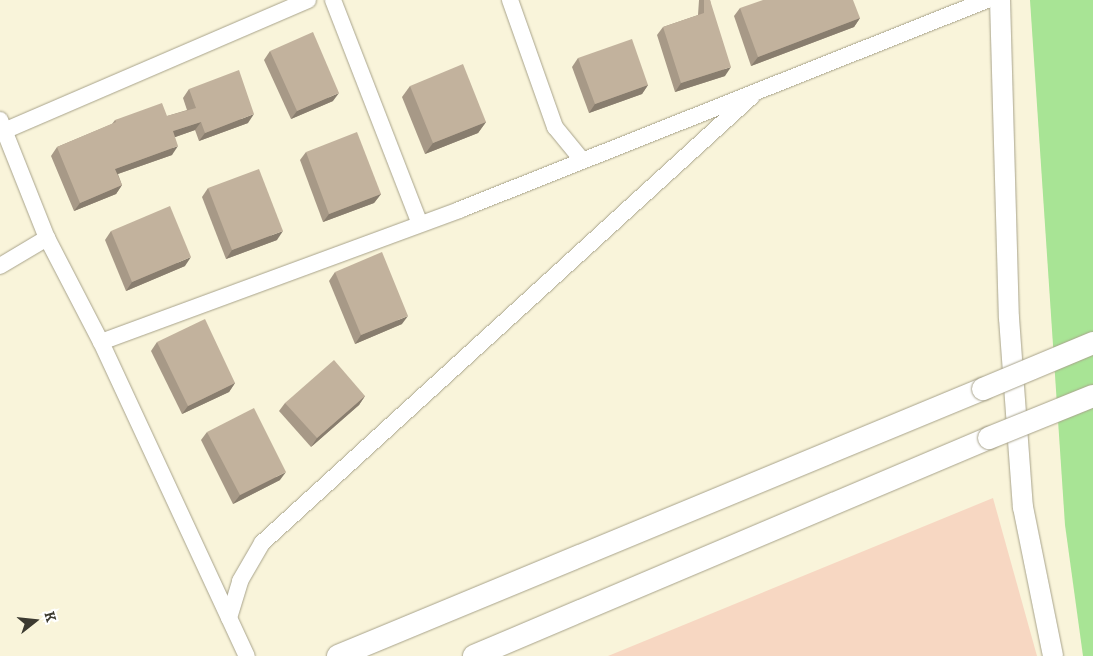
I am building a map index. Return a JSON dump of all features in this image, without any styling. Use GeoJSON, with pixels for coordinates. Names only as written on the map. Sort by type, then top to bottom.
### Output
{"type":"FeatureCollection","features":[{"type":"Feature","properties":{"kind":"main road"},"geometry":{"type":"LineString","coordinates":[[338,656],[1093,343]]}},
{"type":"Feature","properties":{"kind":"main road"},"geometry":{"type":"LineString","coordinates":[[474,656],[988,438],[1093,396]]}},
{"type":"Feature","properties":{"kind":"street"},"geometry":{"type":"LineString","coordinates":[[247,656],[101,342],[47,238],[2,125],[308,0]]}},
{"type":"Feature","properties":{"kind":"street"},"geometry":{"type":"LineString","coordinates":[[333,0],[420,224]]}},
{"type":"Feature","properties":{"kind":"street"},"geometry":{"type":"LineString","coordinates":[[510,0],[555,128],[582,160]]}},
{"type":"Feature","properties":{"kind":"street"},"geometry":{"type":"LineString","coordinates":[[101,342],[420,224],[987,0]]}},
{"type":"Feature","properties":{"kind":"street"},"geometry":{"type":"LineString","coordinates":[[1000,0],[1009,318],[1023,507],[1053,656]]}},
{"type":"Feature","properties":{"kind":"street"},"geometry":{"type":"LineString","coordinates":[[229,618],[240,581],[262,543],[759,90]]}},
{"type":"Feature","properties":{"kind":"street"},"geometry":{"type":"LineString","coordinates":[[0,266],[47,238]]}},
{"type":"Feature","properties":{"kind":"shaded area"},"geometry":{"type":"Polygon","coordinates":[[[1030,0],[1093,0],[1093,656],[1083,656],[1065,525],[1030,0]]]}},
{"type":"Feature","properties":{"kind":"shaded area"},"geometry":{"type":"Polygon","coordinates":[[[993,498],[1037,656],[608,656],[993,498]]]}},
{"type":"Feature","properties":{"kind":"building"},"geometry":{"type":"Polygon","coordinates":[[[704,0],[710,0],[731,67],[681,83],[663,27],[704,13],[704,0]]]}},
{"type":"Feature","properties":{"kind":"building"},"geometry":{"type":"Polygon","coordinates":[[[763,0],[853,0],[860,18],[758,57],[740,8],[763,0]]]}},
{"type":"Feature","properties":{"kind":"building"},"geometry":{"type":"Polygon","coordinates":[[[313,32],[339,93],[297,111],[270,51],[313,32]]]}},
{"type":"Feature","properties":{"kind":"building"},"geometry":{"type":"Polygon","coordinates":[[[632,39],[648,85],[595,104],[578,58],[632,39]]]}},
{"type":"Feature","properties":{"kind":"building"},"geometry":{"type":"Polygon","coordinates":[[[463,64],[486,122],[433,143],[410,86],[463,64]]]}},
{"type":"Feature","properties":{"kind":"building"},"geometry":{"type":"Polygon","coordinates":[[[239,70],[254,114],[205,133],[201,122],[173,131],[178,146],[115,169],[122,185],[80,203],[57,147],[116,122],[115,120],[162,103],[167,116],[196,108],[189,89],[239,70]]]}},
{"type":"Feature","properties":{"kind":"building"},"geometry":{"type":"Polygon","coordinates":[[[357,132],[381,194],[329,214],[306,152],[357,132]]]}},
{"type":"Feature","properties":{"kind":"building"},"geometry":{"type":"Polygon","coordinates":[[[259,169],[283,231],[232,250],[208,188],[259,169]]]}},
{"type":"Feature","properties":{"kind":"building"},"geometry":{"type":"Polygon","coordinates":[[[170,206],[191,257],[132,282],[111,231],[170,206]]]}},
{"type":"Feature","properties":{"kind":"building"},"geometry":{"type":"Polygon","coordinates":[[[382,252],[408,316],[361,335],[335,272],[382,252]]]}},
{"type":"Feature","properties":{"kind":"building"},"geometry":{"type":"Polygon","coordinates":[[[205,319],[235,383],[188,406],[157,342],[205,319]]]}},
{"type":"Feature","properties":{"kind":"building"},"geometry":{"type":"Polygon","coordinates":[[[334,360],[365,396],[317,438],[285,403],[334,360]]]}},
{"type":"Feature","properties":{"kind":"building"},"geometry":{"type":"Polygon","coordinates":[[[254,408],[286,472],[240,495],[207,432],[254,408]]]}}]}
